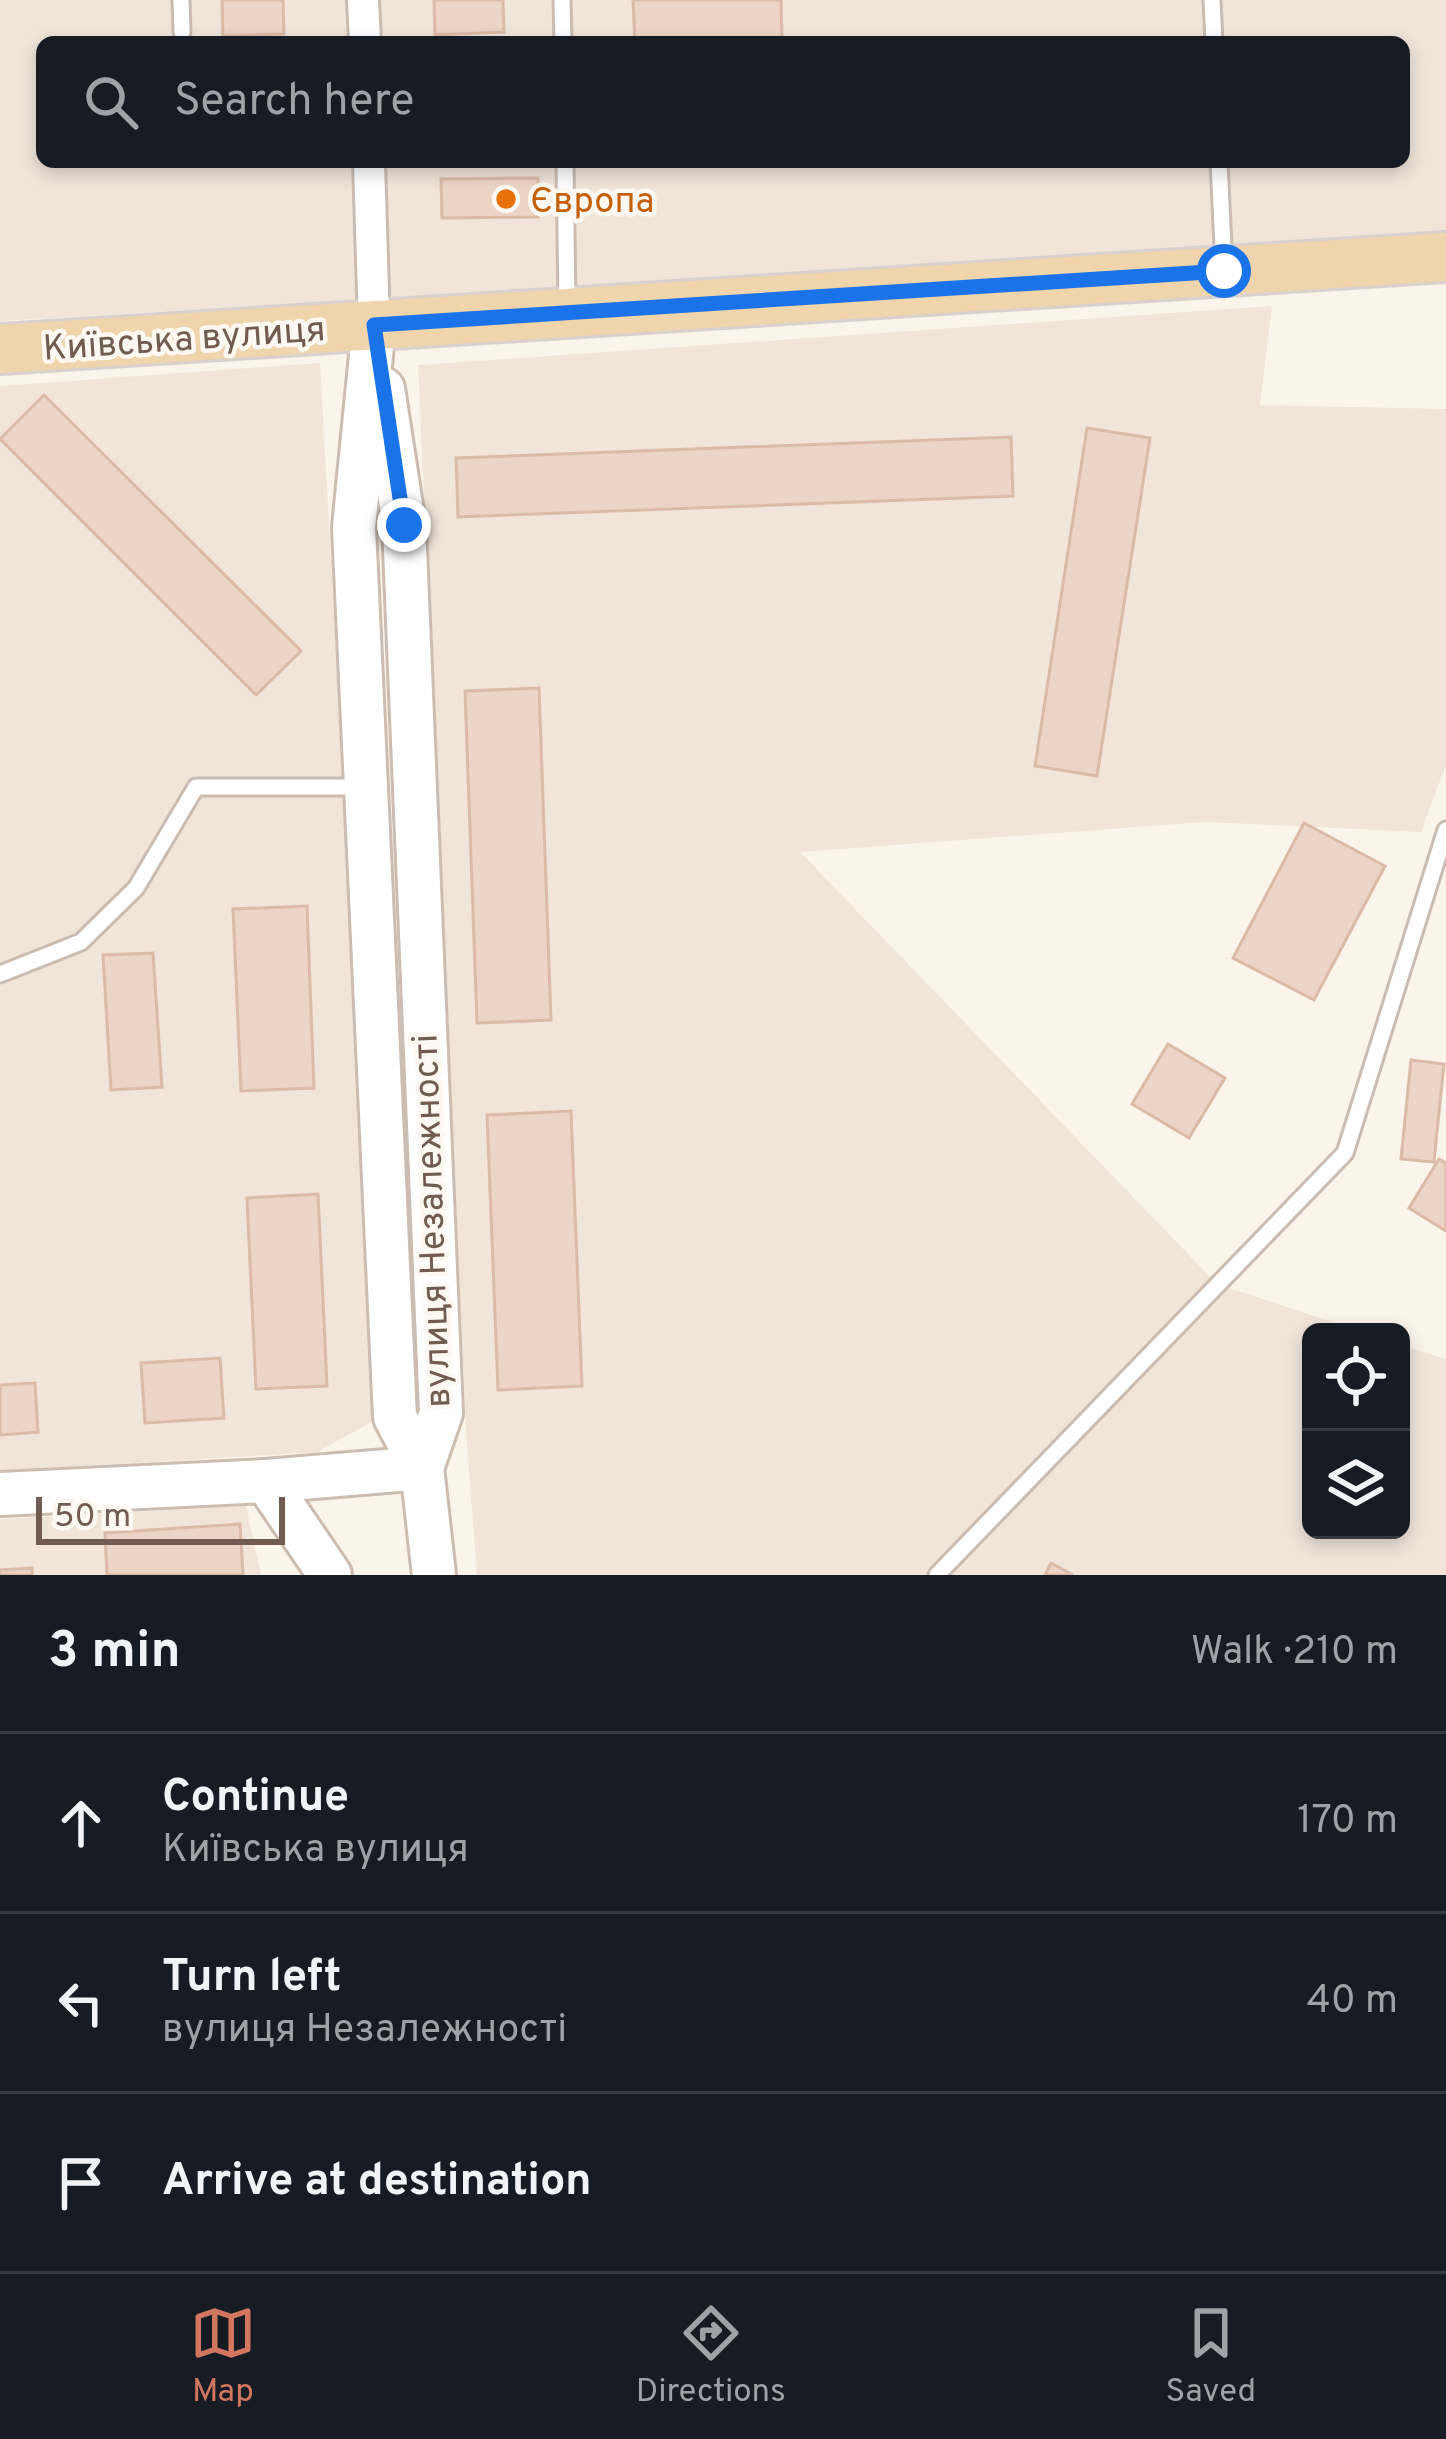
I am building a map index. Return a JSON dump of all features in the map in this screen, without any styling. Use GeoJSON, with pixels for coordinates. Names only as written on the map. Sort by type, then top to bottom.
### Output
{"type":"FeatureCollection","features":[{"type":"Feature","properties":{"kind":"main road","name":"Київська вулиця"},"geometry":{"type":"LineString","coordinates":[[0,349],[1446,257]]}},
{"type":"Feature","properties":{"kind":"street"},"geometry":{"type":"LineString","coordinates":[[363,0],[365,36]]}},
{"type":"Feature","properties":{"kind":"street","name":"вулиця Незалежності"},"geometry":{"type":"LineString","coordinates":[[369,168],[374,325],[404,525],[441,1413],[422,1468]]}},
{"type":"Feature","properties":{"kind":"street","name":"вулиця Незалежності"},"geometry":{"type":"LineString","coordinates":[[374,325],[354,526],[395,1418],[422,1468]]}},
{"type":"Feature","properties":{"kind":"street"},"geometry":{"type":"LineString","coordinates":[[0,1494],[422,1468],[434,1575]]}},
{"type":"Feature","properties":{"kind":"street"},"geometry":{"type":"LineString","coordinates":[[266,1481],[330,1575]]}},
{"type":"Feature","properties":{"kind":"lane"},"geometry":{"type":"LineString","coordinates":[[181,0],[182,32]]}},
{"type":"Feature","properties":{"kind":"lane"},"geometry":{"type":"LineString","coordinates":[[562,0],[563,36]]}},
{"type":"Feature","properties":{"kind":"lane"},"geometry":{"type":"LineString","coordinates":[[1212,0],[1214,36]]}},
{"type":"Feature","properties":{"kind":"lane"},"geometry":{"type":"LineString","coordinates":[[565,168],[567,313]]}},
{"type":"Feature","properties":{"kind":"lane"},"geometry":{"type":"LineString","coordinates":[[1219,168],[1224,271]]}},
{"type":"Feature","properties":{"kind":"lane"},"geometry":{"type":"LineString","coordinates":[[0,974],[81,941],[136,888],[196,787],[366,787]]}},
{"type":"Feature","properties":{"kind":"lane"},"geometry":{"type":"LineString","coordinates":[[938,1575],[1345,1153],[1446,830]]}},
{"type":"Feature","properties":{"kind":"shaded area"},"geometry":{"type":"Polygon","coordinates":[[[0,0],[1446,0],[1446,236],[0,321],[0,0]]]}},
{"type":"Feature","properties":{"kind":"shaded area"},"geometry":{"type":"Polygon","coordinates":[[[1272,306],[1260,405],[1446,409],[1446,765],[1421,832],[1205,822],[800,852],[1217,1284],[1336,1323],[1302,1323],[1302,1539],[1410,1539],[1410,1348],[1446,1359],[1446,1575],[477,1575],[466,1431],[418,365],[1272,306]]]}},
{"type":"Feature","properties":{"kind":"shaded area"},"geometry":{"type":"Polygon","coordinates":[[[320,363],[379,1418],[317,1452],[0,1471],[0,386],[320,363]]]}},
{"type":"Feature","properties":{"kind":"shaded area"},"geometry":{"type":"Polygon","coordinates":[[[246,1506],[261,1575],[0,1575],[0,1519],[246,1506]]]}},
{"type":"Feature","properties":{"kind":"building"},"geometry":{"type":"Polygon","coordinates":[[[222,0],[283,0],[284,34],[223,36],[222,0]]]}},
{"type":"Feature","properties":{"kind":"building"},"geometry":{"type":"Polygon","coordinates":[[[434,0],[503,0],[504,32],[435,35],[434,0]]]}},
{"type":"Feature","properties":{"kind":"building"},"geometry":{"type":"Polygon","coordinates":[[[633,0],[781,0],[782,36],[635,36],[633,0]]]}},
{"type":"Feature","properties":{"kind":"building"},"geometry":{"type":"Polygon","coordinates":[[[538,178],[538,217],[442,218],[441,179],[538,178]]]}},
{"type":"Feature","properties":{"kind":"building"},"geometry":{"type":"Polygon","coordinates":[[[44,395],[301,651],[256,695],[0,439],[44,395]]]}},
{"type":"Feature","properties":{"kind":"building"},"geometry":{"type":"Polygon","coordinates":[[[1087,428],[1150,438],[1097,776],[1035,766],[1087,428]]]}},
{"type":"Feature","properties":{"kind":"building"},"geometry":{"type":"Polygon","coordinates":[[[1011,437],[1013,496],[458,517],[456,458],[1011,437]]]}},
{"type":"Feature","properties":{"kind":"building"},"geometry":{"type":"Polygon","coordinates":[[[539,688],[551,1020],[477,1023],[465,691],[539,688]]]}},
{"type":"Feature","properties":{"kind":"building"},"geometry":{"type":"Polygon","coordinates":[[[1304,823],[1385,866],[1314,1000],[1233,958],[1304,823]]]}},
{"type":"Feature","properties":{"kind":"building"},"geometry":{"type":"Polygon","coordinates":[[[307,906],[314,1088],[241,1091],[233,909],[307,906]]]}},
{"type":"Feature","properties":{"kind":"building"},"geometry":{"type":"Polygon","coordinates":[[[153,953],[162,1087],[111,1090],[103,955],[153,953]]]}},
{"type":"Feature","properties":{"kind":"building"},"geometry":{"type":"Polygon","coordinates":[[[1168,1044],[1225,1078],[1189,1138],[1132,1104],[1168,1044]]]}},
{"type":"Feature","properties":{"kind":"building"},"geometry":{"type":"Polygon","coordinates":[[[1411,1060],[1444,1064],[1434,1162],[1401,1159],[1411,1060]]]}},
{"type":"Feature","properties":{"kind":"building"},"geometry":{"type":"Polygon","coordinates":[[[571,1111],[582,1386],[498,1390],[487,1115],[571,1111]]]}},
{"type":"Feature","properties":{"kind":"building"},"geometry":{"type":"Polygon","coordinates":[[[1439,1159],[1446,1163],[1446,1231],[1409,1208],[1439,1159]]]}},
{"type":"Feature","properties":{"kind":"building"},"geometry":{"type":"Polygon","coordinates":[[[318,1194],[327,1386],[256,1389],[247,1198],[318,1194]]]}},
{"type":"Feature","properties":{"kind":"building"},"geometry":{"type":"Polygon","coordinates":[[[220,1358],[224,1418],[145,1423],[141,1363],[220,1358]]]}},
{"type":"Feature","properties":{"kind":"building"},"geometry":{"type":"Polygon","coordinates":[[[35,1383],[38,1432],[0,1435],[0,1385],[35,1383]]]}},
{"type":"Feature","properties":{"kind":"building"},"geometry":{"type":"Polygon","coordinates":[[[240,1524],[243,1575],[107,1575],[105,1533],[240,1524]]]}},
{"type":"Feature","properties":{"kind":"building"},"geometry":{"type":"Polygon","coordinates":[[[1051,1563],[1073,1575],[1045,1575],[1051,1563]]]}},
{"type":"Feature","properties":{"kind":"building"},"geometry":{"type":"Polygon","coordinates":[[[32,1568],[32,1575],[0,1575],[0,1570],[32,1568]]]}},
{"type":"Feature","properties":{"kind":"place","name":"Європа"},"geometry":{"type":"Point","coordinates":[506,199]}},
{"type":"Feature","properties":{"kind":"route"},"geometry":{"type":"LineString","coordinates":[[404,525],[374,325],[1224,271]]}}]}
